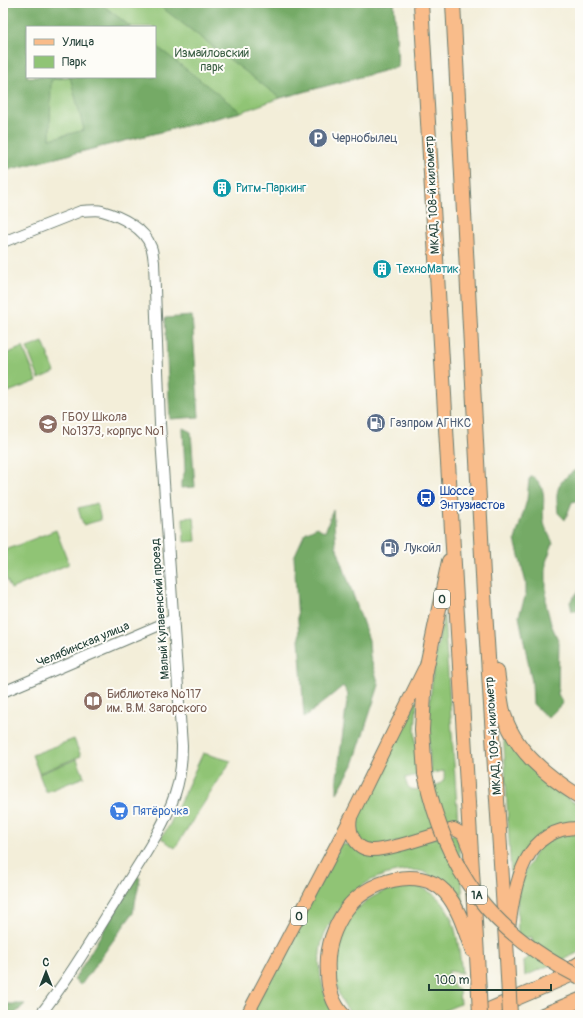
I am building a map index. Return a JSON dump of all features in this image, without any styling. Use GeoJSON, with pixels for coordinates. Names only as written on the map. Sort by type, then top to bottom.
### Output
{"type":"FeatureCollection","features":[{"type":"Feature","properties":{"kind":"highway","name":"МКАД, 108-й километр"},"geometry":{"type":"LineString","coordinates":[[421,3],[453,539]]}},
{"type":"Feature","properties":{"kind":"highway","name":"МКАД, 109-й километр"},"geometry":{"type":"LineString","coordinates":[[453,3],[484,594],[510,1015]]}},
{"type":"Feature","properties":{"kind":"highway"},"geometry":{"type":"LineString","coordinates":[[453,539],[477,968],[478,1015],[580,971]]}},
{"type":"Feature","properties":{"kind":"highway","name":"0"},"geometry":{"type":"LineString","coordinates":[[428,659],[440,609],[453,539]]}},
{"type":"Feature","properties":{"kind":"highway"},"geometry":{"type":"LineString","coordinates":[[484,594],[504,712],[514,738],[526,754],[555,781],[580,797]]}},
{"type":"Feature","properties":{"kind":"highway","name":"1A"},"geometry":{"type":"LineString","coordinates":[[428,659],[422,730],[425,774],[438,824],[452,858],[487,910],[518,938],[550,962],[580,977]]}},
{"type":"Feature","properties":{"kind":"highway"},"geometry":{"type":"LineString","coordinates":[[343,1015],[332,996],[328,981],[327,961],[329,944],[347,909],[361,895],[375,887],[394,880],[411,878],[426,880],[443,891],[453,902],[477,968]]}},
{"type":"Feature","properties":{"kind":"highway"},"geometry":{"type":"LineString","coordinates":[[544,1014],[580,1000]]}},
{"type":"Feature","properties":{"kind":"highway"},"geometry":{"type":"LineString","coordinates":[[544,1014],[580,1006]]}},
{"type":"Feature","properties":{"kind":"main road","name":"0"},"geometry":{"type":"LineString","coordinates":[[247,1015],[351,817],[428,659]]}},
{"type":"Feature","properties":{"kind":"main road"},"geometry":{"type":"LineString","coordinates":[[351,817],[350,828],[354,840],[366,849],[384,849],[454,829],[463,834],[471,854]]}},
{"type":"Feature","properties":{"kind":"main road"},"geometry":{"type":"LineString","coordinates":[[507,954],[514,891],[526,858],[544,839],[560,831],[580,828]]}},
{"type":"Feature","properties":{"kind":"main road"},"geometry":{"type":"LineString","coordinates":[[540,988],[580,962]]}},
{"type":"Feature","properties":{"kind":"street","name":"Малый Купавенский проезд"},"geometry":{"type":"LineString","coordinates":[[3,242],[81,211],[101,211],[131,225],[144,235],[151,246],[154,262],[164,484],[182,746],[182,761],[176,793],[161,826],[135,870],[56,994],[40,1015]]}},
{"type":"Feature","properties":{"kind":"street","name":"Челябинская улица"},"geometry":{"type":"LineString","coordinates":[[3,692],[174,619]]}},
{"type":"Feature","properties":{"kind":"green space","name":"Измайловский парк"},"geometry":{"type":"Polygon","coordinates":[[[3,3],[394,3],[398,67],[280,98],[241,112],[3,171],[3,3]]]}},
{"type":"Feature","properties":{"kind":"green space"},"geometry":{"type":"Polygon","coordinates":[[[3,3],[100,3],[130,26],[26,26],[26,78],[64,78],[51,80],[50,139],[84,130],[70,78],[156,78],[156,46],[241,112],[3,171],[3,3]]]}},
{"type":"Feature","properties":{"kind":"green space"},"geometry":{"type":"Polygon","coordinates":[[[156,3],[394,3],[398,67],[280,98],[156,3]]]}},
{"type":"Feature","properties":{"kind":"green space"},"geometry":{"type":"Polygon","coordinates":[[[192,316],[199,417],[170,419],[165,318],[192,316]]]}},
{"type":"Feature","properties":{"kind":"green space"},"geometry":{"type":"Polygon","coordinates":[[[43,342],[55,372],[39,379],[27,348],[43,342]]]}},
{"type":"Feature","properties":{"kind":"green space"},"geometry":{"type":"Polygon","coordinates":[[[23,347],[37,381],[3,394],[3,355],[23,347]]]}},
{"type":"Feature","properties":{"kind":"green space"},"geometry":{"type":"Polygon","coordinates":[[[183,428],[191,432],[195,487],[181,488],[181,482],[185,471],[183,428]]]}},
{"type":"Feature","properties":{"kind":"green space"},"geometry":{"type":"Polygon","coordinates":[[[580,468],[580,500],[572,502],[565,520],[558,513],[558,490],[562,481],[566,477],[580,468]]]}},
{"type":"Feature","properties":{"kind":"green space"},"geometry":{"type":"Polygon","coordinates":[[[532,476],[538,481],[543,491],[544,522],[546,530],[553,543],[546,562],[546,604],[551,624],[559,642],[558,694],[563,703],[548,718],[533,704],[532,682],[519,616],[526,594],[526,583],[515,540],[527,500],[529,479],[532,476]]]}},
{"type":"Feature","properties":{"kind":"green space"},"geometry":{"type":"Polygon","coordinates":[[[97,503],[101,520],[83,525],[78,508],[97,503]]]}},
{"type":"Feature","properties":{"kind":"green space"},"geometry":{"type":"Polygon","coordinates":[[[333,510],[336,546],[369,640],[370,656],[379,685],[353,765],[337,793],[337,777],[348,694],[343,686],[304,718],[294,557],[305,533],[317,527],[325,532],[333,510]]]}},
{"type":"Feature","properties":{"kind":"green space"},"geometry":{"type":"Polygon","coordinates":[[[194,517],[196,541],[184,542],[183,518],[194,517]]]}},
{"type":"Feature","properties":{"kind":"green space"},"geometry":{"type":"Polygon","coordinates":[[[56,530],[69,564],[11,589],[3,571],[3,551],[56,530]]]}},
{"type":"Feature","properties":{"kind":"green space"},"geometry":{"type":"Polygon","coordinates":[[[580,589],[580,611],[572,611],[570,602],[580,589]]]}},
{"type":"Feature","properties":{"kind":"green space"},"geometry":{"type":"Polygon","coordinates":[[[444,615],[458,822],[427,834],[399,842],[386,845],[369,846],[359,839],[354,821],[417,700],[415,731],[418,775],[405,778],[406,783],[411,789],[418,789],[437,785],[444,780],[444,771],[431,773],[429,753],[429,713],[436,654],[444,615]]]}},
{"type":"Feature","properties":{"kind":"green space"},"geometry":{"type":"Polygon","coordinates":[[[503,726],[532,769],[558,792],[580,806],[580,824],[523,855],[511,879],[503,726]]]}},
{"type":"Feature","properties":{"kind":"green space"},"geometry":{"type":"Polygon","coordinates":[[[74,739],[81,756],[39,773],[32,755],[74,739]]]}},
{"type":"Feature","properties":{"kind":"green space"},"geometry":{"type":"Polygon","coordinates":[[[203,753],[231,761],[175,848],[161,838],[169,826],[203,753]]]}},
{"type":"Feature","properties":{"kind":"green space"},"geometry":{"type":"Polygon","coordinates":[[[77,759],[84,777],[46,792],[39,774],[77,759]]]}},
{"type":"Feature","properties":{"kind":"green space"},"geometry":{"type":"Polygon","coordinates":[[[580,832],[580,952],[525,976],[524,961],[533,954],[532,937],[518,939],[517,898],[519,883],[538,848],[559,835],[580,832]]]}},
{"type":"Feature","properties":{"kind":"green space"},"geometry":{"type":"Polygon","coordinates":[[[455,834],[459,841],[464,916],[436,882],[428,874],[421,871],[402,871],[373,880],[365,884],[349,899],[333,919],[323,938],[320,958],[321,978],[326,997],[334,1015],[250,1015],[341,844],[349,845],[362,852],[455,834]]]}},
{"type":"Feature","properties":{"kind":"green space"},"geometry":{"type":"Polygon","coordinates":[[[136,876],[140,878],[133,913],[81,985],[74,980],[136,876]]]}},
{"type":"Feature","properties":{"kind":"green space"},"geometry":{"type":"Polygon","coordinates":[[[414,885],[428,891],[439,899],[446,908],[452,920],[456,932],[462,973],[448,971],[450,980],[459,990],[460,1004],[434,1015],[354,1015],[349,1011],[340,997],[335,975],[334,953],[344,926],[352,914],[373,897],[399,887],[414,885]]]}},
{"type":"Feature","properties":{"kind":"green space"},"geometry":{"type":"Polygon","coordinates":[[[3,1004],[25,1004],[14,1015],[3,1015],[3,1004]]]}},
{"type":"Feature","properties":{"kind":"place","name":"Чернобылец"},"geometry":{"type":"Point","coordinates":[318,138]}},
{"type":"Feature","properties":{"kind":"place","name":"Ритм-Паркинг"},"geometry":{"type":"Point","coordinates":[222,188]}},
{"type":"Feature","properties":{"kind":"place","name":"ТехноМатик"},"geometry":{"type":"Point","coordinates":[382,269]}},
{"type":"Feature","properties":{"kind":"place","name":"Газпром АГНКС"},"geometry":{"type":"Point","coordinates":[376,423]}},
{"type":"Feature","properties":{"kind":"place","name":"ГБОУ Школа №1373, корпус №1"},"geometry":{"type":"Point","coordinates":[48,424]}},
{"type":"Feature","properties":{"kind":"place","name":"Шоссе Энтузиастов"},"geometry":{"type":"Point","coordinates":[426,498]}},
{"type":"Feature","properties":{"kind":"place","name":"Лукойл"},"geometry":{"type":"Point","coordinates":[390,548]}},
{"type":"Feature","properties":{"kind":"place","name":"Библиотека №117 им. В.М. Загорского"},"geometry":{"type":"Point","coordinates":[93,701]}},
{"type":"Feature","properties":{"kind":"place","name":"Пятёрочка"},"geometry":{"type":"Point","coordinates":[119,811]}}]}
